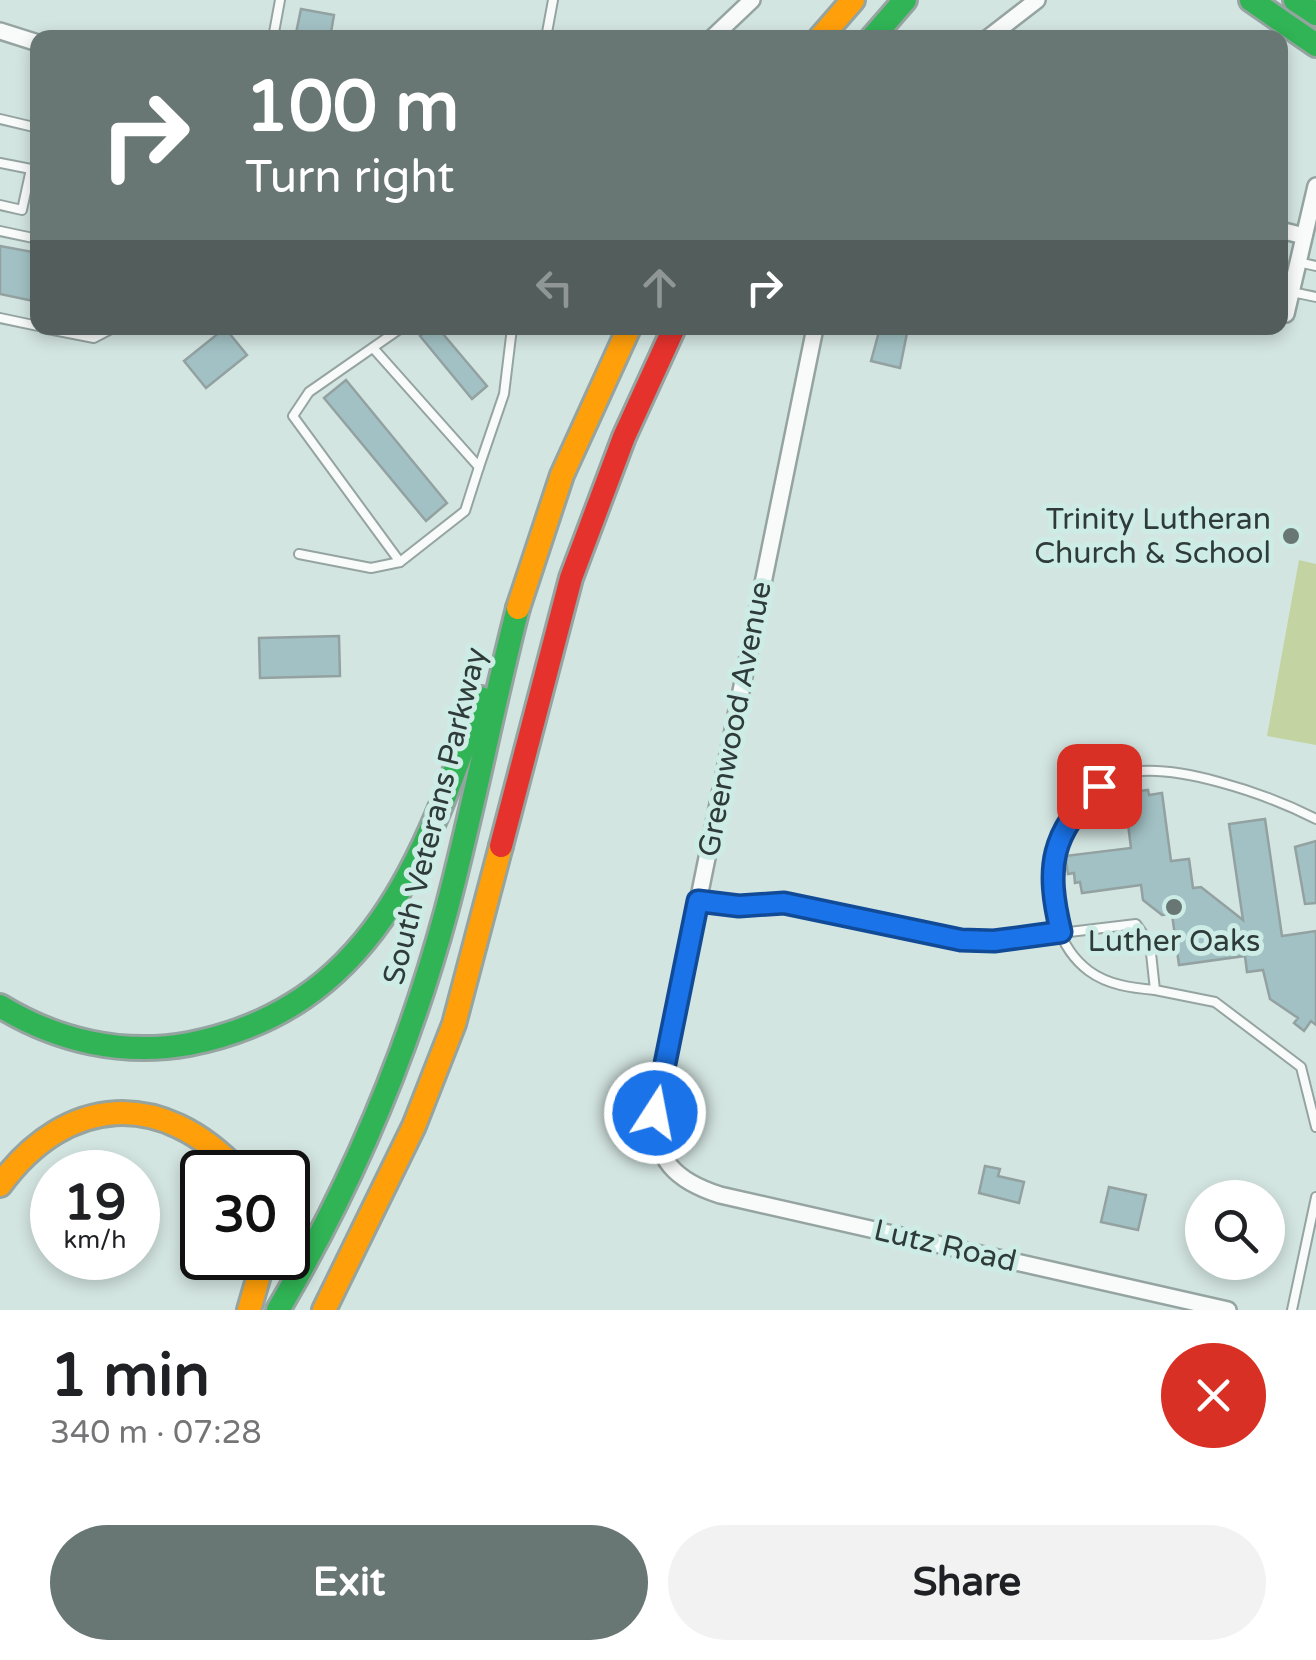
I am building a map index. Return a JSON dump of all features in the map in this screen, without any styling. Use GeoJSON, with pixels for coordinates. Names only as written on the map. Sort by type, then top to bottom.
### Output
{"type":"FeatureCollection","features":[{"type":"Feature","properties":{"kind":"main road"},"geometry":{"type":"LineString","coordinates":[[827,30],[852,0]]}},
{"type":"Feature","properties":{"kind":"main road"},"geometry":{"type":"LineString","coordinates":[[879,30],[905,0]]}},
{"type":"Feature","properties":{"kind":"main road"},"geometry":{"type":"LineString","coordinates":[[1250,0],[1316,45]]}},
{"type":"Feature","properties":{"kind":"main road"},"geometry":{"type":"LineString","coordinates":[[1295,0],[1316,14]]}},
{"type":"Feature","properties":{"kind":"main road","name":"South Veterans Parkway"},"geometry":{"type":"LineString","coordinates":[[278,1310],[343,1190],[409,1033],[444,917],[530,566],[583,427],[626,335]]}},
{"type":"Feature","properties":{"kind":"main road"},"geometry":{"type":"LineString","coordinates":[[324,1310],[414,1126],[477,946],[571,578],[624,437],[671,335]]}},
{"type":"Feature","properties":{"kind":"main road"},"geometry":{"type":"LineString","coordinates":[[0,1006],[49,1032],[94,1044],[149,1049],[188,1046],[250,1030],[305,1001],[346,965],[384,918],[419,863],[530,566]]}},
{"type":"Feature","properties":{"kind":"main road"},"geometry":{"type":"LineString","coordinates":[[0,1185],[26,1151],[53,1130],[112,1112],[147,1112],[175,1120],[220,1150]]}},
{"type":"Feature","properties":{"kind":"main road"},"geometry":{"type":"LineString","coordinates":[[337,1310],[399,1197],[414,1126]]}},
{"type":"Feature","properties":{"kind":"main road"},"geometry":{"type":"LineString","coordinates":[[250,1310],[258,1280]]}},
{"type":"Feature","properties":{"kind":"street"},"geometry":{"type":"LineString","coordinates":[[720,30],[752,0]]}},
{"type":"Feature","properties":{"kind":"street"},"geometry":{"type":"LineString","coordinates":[[998,30],[1037,0]]}},
{"type":"Feature","properties":{"kind":"street"},"geometry":{"type":"LineString","coordinates":[[0,30],[30,40]]}},
{"type":"Feature","properties":{"kind":"street"},"geometry":{"type":"LineString","coordinates":[[1288,307],[1316,186]]}},
{"type":"Feature","properties":{"kind":"street"},"geometry":{"type":"LineString","coordinates":[[1288,232],[1304,236]]}},
{"type":"Feature","properties":{"kind":"street","name":"Greenwood Avenue"},"geometry":{"type":"LineString","coordinates":[[669,1168],[659,1153],[655,1113],[814,335]]}},
{"type":"Feature","properties":{"kind":"street","name":"Lutz Road"},"geometry":{"type":"LineString","coordinates":[[669,1168],[690,1185],[720,1196],[1228,1310]]}},
{"type":"Feature","properties":{"kind":"lane"},"geometry":{"type":"LineString","coordinates":[[274,30],[280,0]]}},
{"type":"Feature","properties":{"kind":"lane"},"geometry":{"type":"LineString","coordinates":[[547,30],[553,0]]}},
{"type":"Feature","properties":{"kind":"lane"},"geometry":{"type":"LineString","coordinates":[[0,119],[30,126]]}},
{"type":"Feature","properties":{"kind":"lane"},"geometry":{"type":"LineString","coordinates":[[0,163],[30,170]]}},
{"type":"Feature","properties":{"kind":"lane"},"geometry":{"type":"LineString","coordinates":[[0,205],[22,210],[30,174]]}},
{"type":"Feature","properties":{"kind":"lane"},"geometry":{"type":"LineString","coordinates":[[0,231],[30,237]]}},
{"type":"Feature","properties":{"kind":"lane"},"geometry":{"type":"LineString","coordinates":[[1298,262],[1316,266]]}},
{"type":"Feature","properties":{"kind":"lane"},"geometry":{"type":"LineString","coordinates":[[1292,292],[1316,296]]}},
{"type":"Feature","properties":{"kind":"lane"},"geometry":{"type":"LineString","coordinates":[[0,318],[30,325]]}},
{"type":"Feature","properties":{"kind":"lane"},"geometry":{"type":"LineString","coordinates":[[392,335],[309,392],[293,416],[400,562]]}},
{"type":"Feature","properties":{"kind":"lane"},"geometry":{"type":"LineString","coordinates":[[300,554],[371,568],[400,562],[465,511],[504,394],[511,335]]}},
{"type":"Feature","properties":{"kind":"lane"},"geometry":{"type":"LineString","coordinates":[[374,349],[479,468]]}},
{"type":"Feature","properties":{"kind":"lane"},"geometry":{"type":"LineString","coordinates":[[1316,819],[1276,799],[1220,784],[1136,771],[1117,776],[1099,786],[1072,812],[1057,840],[1054,902],[1061,932],[1089,970],[1106,980],[1214,1002],[1301,1067],[1316,1128]]}},
{"type":"Feature","properties":{"kind":"lane"},"geometry":{"type":"LineString","coordinates":[[698,901],[739,906],[784,903],[961,940],[994,941],[1136,924],[1150,944],[1155,990]]}},
{"type":"Feature","properties":{"kind":"lane"},"geometry":{"type":"LineString","coordinates":[[1292,1310],[1313,1226],[1316,1197]]}},
{"type":"Feature","properties":{"kind":"green space"},"geometry":{"type":"Polygon","coordinates":[[[1299,560],[1316,564],[1316,745],[1267,736],[1299,560]]]}},
{"type":"Feature","properties":{"kind":"building"},"geometry":{"type":"Polygon","coordinates":[[[301,9],[334,15],[331,30],[297,30],[301,9]]]}},
{"type":"Feature","properties":{"kind":"building"},"geometry":{"type":"Polygon","coordinates":[[[0,246],[30,252],[30,300],[0,294],[0,246]]]}},
{"type":"Feature","properties":{"kind":"building"},"geometry":{"type":"Polygon","coordinates":[[[216,335],[231,335],[247,355],[206,388],[184,361],[216,335]]]}},
{"type":"Feature","properties":{"kind":"building"},"geometry":{"type":"Polygon","coordinates":[[[444,335],[487,386],[472,399],[420,336],[444,335]]]}},
{"type":"Feature","properties":{"kind":"building"},"geometry":{"type":"Polygon","coordinates":[[[878,335],[907,335],[900,368],[871,361],[878,335]]]}},
{"type":"Feature","properties":{"kind":"building"},"geometry":{"type":"Polygon","coordinates":[[[346,380],[447,503],[426,521],[324,398],[346,380]]]}},
{"type":"Feature","properties":{"kind":"building"},"geometry":{"type":"Polygon","coordinates":[[[339,636],[340,676],[260,678],[259,638],[339,636]]]}},
{"type":"Feature","properties":{"kind":"building","name":"Luther Oaks"},"geometry":{"type":"Polygon","coordinates":[[[1148,790],[1149,795],[1162,793],[1171,861],[1189,859],[1193,888],[1201,887],[1243,920],[1229,824],[1265,819],[1282,936],[1316,931],[1316,1025],[1311,1021],[1304,1031],[1294,1023],[1298,1018],[1270,999],[1263,970],[1247,972],[1245,956],[1179,965],[1172,914],[1162,915],[1143,900],[1141,885],[1082,893],[1074,873],[1068,874],[1065,856],[1131,848],[1124,793],[1148,790]]]}},
{"type":"Feature","properties":{"kind":"building"},"geometry":{"type":"Polygon","coordinates":[[[1316,841],[1316,903],[1305,904],[1295,847],[1316,841]]]}},
{"type":"Feature","properties":{"kind":"building"},"geometry":{"type":"Polygon","coordinates":[[[985,1166],[1000,1169],[998,1176],[1024,1182],[1019,1203],[979,1193],[985,1166]]]}},
{"type":"Feature","properties":{"kind":"building"},"geometry":{"type":"Polygon","coordinates":[[[1109,1187],[1146,1195],[1138,1230],[1101,1222],[1109,1187]]]}},
{"type":"Feature","properties":{"kind":"traffic: fast"},"geometry":{"type":"LineString","coordinates":[[879,30],[905,0]]}},
{"type":"Feature","properties":{"kind":"traffic: fast"},"geometry":{"type":"LineString","coordinates":[[1251,0],[1316,45]]}},
{"type":"Feature","properties":{"kind":"traffic: fast"},"geometry":{"type":"LineString","coordinates":[[1295,0],[1316,14]]}},
{"type":"Feature","properties":{"kind":"traffic: fast"},"geometry":{"type":"LineString","coordinates":[[278,1310],[354,1166],[414,1016],[456,874],[518,608]]}},
{"type":"Feature","properties":{"kind":"traffic: fast"},"geometry":{"type":"LineString","coordinates":[[0,1006],[67,1037],[140,1048],[189,1044],[252,1025],[304,997],[347,960],[383,917],[413,867],[438,814],[481,698]]}},
{"type":"Feature","properties":{"kind":"traffic: slow"},"geometry":{"type":"LineString","coordinates":[[827,30],[853,0]]}},
{"type":"Feature","properties":{"kind":"traffic: slow"},"geometry":{"type":"LineString","coordinates":[[518,608],[562,475],[626,335]]}},
{"type":"Feature","properties":{"kind":"traffic: slow"},"geometry":{"type":"LineString","coordinates":[[324,1310],[414,1126],[454,1024],[501,846]]}},
{"type":"Feature","properties":{"kind":"traffic: slow"},"geometry":{"type":"LineString","coordinates":[[0,1185],[26,1155],[55,1133],[85,1119],[116,1113],[147,1116],[179,1126],[215,1150]]}},
{"type":"Feature","properties":{"kind":"traffic: slow"},"geometry":{"type":"LineString","coordinates":[[249,1310],[258,1280]]}},
{"type":"Feature","properties":{"kind":"traffic: jam"},"geometry":{"type":"LineString","coordinates":[[501,846],[571,578],[624,437],[671,335]]}},
{"type":"Feature","properties":{"kind":"place","name":"Trinity Lutheran Church & School"},"geometry":{"type":"Point","coordinates":[1291,536]}},
{"type":"Feature","properties":{"kind":"place","name":"Luther Oaks"},"geometry":{"type":"Point","coordinates":[1174,907]}},
{"type":"Feature","properties":{"kind":"route"},"geometry":{"type":"LineString","coordinates":[[655,1113],[698,901],[739,906],[784,903],[961,940],[994,941],[1061,932],[1052,868],[1057,840],[1072,812],[1099,786]]}}]}
